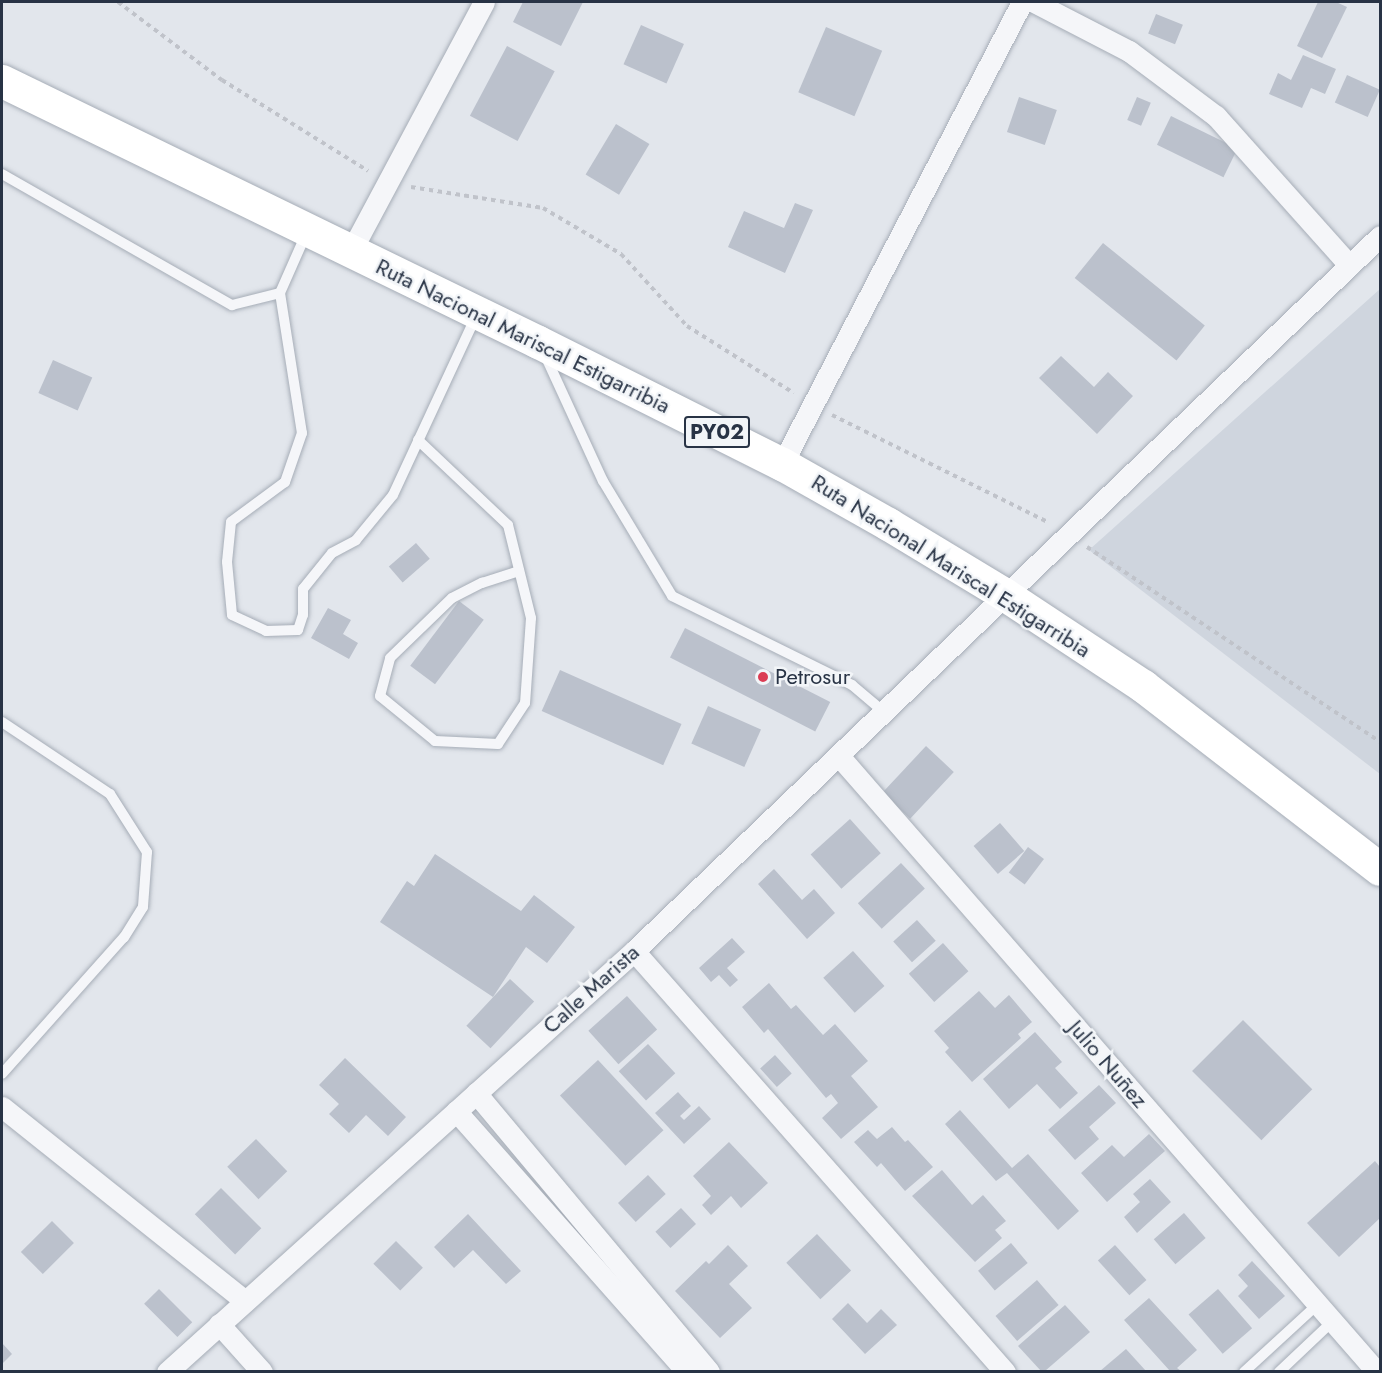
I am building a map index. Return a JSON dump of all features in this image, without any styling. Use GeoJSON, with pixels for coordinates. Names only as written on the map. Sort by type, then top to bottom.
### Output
{"type":"FeatureCollection","features":[{"type":"Feature","properties":{"kind":"main road","name":"Ruta Nacional Mariscal Estigarribia"},"geometry":{"type":"LineString","coordinates":[[2,81],[538,342],[782,464],[1004,594],[1143,687],[1380,869]]}},
{"type":"Feature","properties":{"kind":"street"},"geometry":{"type":"LineString","coordinates":[[351,251],[484,2]]}},
{"type":"Feature","properties":{"kind":"street"},"geometry":{"type":"LineString","coordinates":[[782,464],[1023,2]]}},
{"type":"Feature","properties":{"kind":"street"},"geometry":{"type":"LineString","coordinates":[[1034,2],[1129,51],[1215,116],[1349,265]]}},
{"type":"Feature","properties":{"kind":"street","name":"Calle Marista"},"geometry":{"type":"LineString","coordinates":[[166,1371],[634,951],[1380,236]]}},
{"type":"Feature","properties":{"kind":"street","name":"Julio Nuñez"},"geometry":{"type":"LineString","coordinates":[[839,756],[1377,1371]]}},
{"type":"Feature","properties":{"kind":"street"},"geometry":{"type":"LineString","coordinates":[[634,951],[1005,1371]]}},
{"type":"Feature","properties":{"kind":"street"},"geometry":{"type":"LineString","coordinates":[[476,1093],[709,1371]]}},
{"type":"Feature","properties":{"kind":"street"},"geometry":{"type":"LineString","coordinates":[[2,1107],[245,1301]]}},
{"type":"Feature","properties":{"kind":"street"},"geometry":{"type":"LineString","coordinates":[[456,1111],[687,1371]]}},
{"type":"Feature","properties":{"kind":"street"},"geometry":{"type":"LineString","coordinates":[[219,1324],[262,1371]]}},
{"type":"Feature","properties":{"kind":"lane"},"geometry":{"type":"LineString","coordinates":[[2,174],[232,305],[280,292]]}},
{"type":"Feature","properties":{"kind":"lane"},"geometry":{"type":"LineString","coordinates":[[308,230],[280,292],[302,433],[285,482],[231,522],[226,562],[232,615],[266,631],[298,630],[303,615],[303,590],[332,553],[356,540],[393,495],[477,313]]}},
{"type":"Feature","properties":{"kind":"lane"},"geometry":{"type":"LineString","coordinates":[[538,342],[603,481],[672,596],[852,686],[884,712]]}},
{"type":"Feature","properties":{"kind":"lane"},"geometry":{"type":"LineString","coordinates":[[418,440],[508,525],[531,618],[525,703],[498,744],[435,741],[380,696],[390,658],[452,598],[482,583],[519,572]]}},
{"type":"Feature","properties":{"kind":"lane"},"geometry":{"type":"LineString","coordinates":[[2,722],[110,795],[147,852],[143,907],[124,937],[2,1074]]}},
{"type":"Feature","properties":{"kind":"lane"},"geometry":{"type":"LineString","coordinates":[[1244,1371],[1318,1304]]}},
{"type":"Feature","properties":{"kind":"lane"},"geometry":{"type":"LineString","coordinates":[[1279,1371],[1333,1321]]}},
{"type":"Feature","properties":{"kind":"path"},"geometry":{"type":"LineString","coordinates":[[118,2],[222,80],[387,183],[543,208],[621,254],[687,327],[813,405],[1068,534],[1380,742]]}},
{"type":"Feature","properties":{"kind":"shaded area"},"geometry":{"type":"Polygon","coordinates":[[[1380,289],[1380,774],[1089,550],[1380,289]]]}},
{"type":"Feature","properties":{"kind":"building"},"geometry":{"type":"Polygon","coordinates":[[[523,2],[583,2],[561,46],[513,22],[523,2]]]}},
{"type":"Feature","properties":{"kind":"building"},"geometry":{"type":"Polygon","coordinates":[[[1318,2],[1336,2],[1347,7],[1322,58],[1297,46],[1318,2]]]}},
{"type":"Feature","properties":{"kind":"building"},"geometry":{"type":"Polygon","coordinates":[[[1156,14],[1183,25],[1175,44],[1148,33],[1156,14]]]}},
{"type":"Feature","properties":{"kind":"building"},"geometry":{"type":"Polygon","coordinates":[[[641,25],[684,44],[666,83],[624,64],[641,25]]]}},
{"type":"Feature","properties":{"kind":"building"},"geometry":{"type":"Polygon","coordinates":[[[826,27],[882,51],[854,116],[798,92],[826,27]]]}},
{"type":"Feature","properties":{"kind":"building"},"geometry":{"type":"Polygon","coordinates":[[[507,46],[555,71],[518,141],[470,116],[507,46]]]}},
{"type":"Feature","properties":{"kind":"building"},"geometry":{"type":"Polygon","coordinates":[[[1303,55],[1336,69],[1325,94],[1311,88],[1302,108],[1269,94],[1278,73],[1291,80],[1303,55]]]}},
{"type":"Feature","properties":{"kind":"building"},"geometry":{"type":"Polygon","coordinates":[[[1347,75],[1380,90],[1368,117],[1335,102],[1347,75]]]}},
{"type":"Feature","properties":{"kind":"building"},"geometry":{"type":"Polygon","coordinates":[[[1019,97],[1057,110],[1045,145],[1007,132],[1019,97]]]}},
{"type":"Feature","properties":{"kind":"building"},"geometry":{"type":"Polygon","coordinates":[[[1137,97],[1151,103],[1141,126],[1127,120],[1137,97]]]}},
{"type":"Feature","properties":{"kind":"building"},"geometry":{"type":"Polygon","coordinates":[[[1171,116],[1238,148],[1223,177],[1157,145],[1171,116]]]}},
{"type":"Feature","properties":{"kind":"building"},"geometry":{"type":"Polygon","coordinates":[[[616,124],[649,144],[619,195],[586,175],[616,124]]]}},
{"type":"Feature","properties":{"kind":"building"},"geometry":{"type":"Polygon","coordinates":[[[795,203],[813,210],[785,273],[728,247],[744,211],[784,228],[795,203]]]}},
{"type":"Feature","properties":{"kind":"building"},"geometry":{"type":"Polygon","coordinates":[[[1103,243],[1205,325],[1176,360],[1075,278],[1103,243]]]}},
{"type":"Feature","properties":{"kind":"building"},"geometry":{"type":"Polygon","coordinates":[[[1061,356],[1094,387],[1108,372],[1133,396],[1097,434],[1039,378],[1061,356]]]}},
{"type":"Feature","properties":{"kind":"building"},"geometry":{"type":"Polygon","coordinates":[[[53,360],[92,377],[78,410],[38,393],[53,360]]]}},
{"type":"Feature","properties":{"kind":"building"},"geometry":{"type":"Polygon","coordinates":[[[416,543],[430,559],[403,582],[389,567],[416,543]]]}},
{"type":"Feature","properties":{"kind":"building"},"geometry":{"type":"Polygon","coordinates":[[[459,601],[484,620],[435,684],[410,666],[459,601]]]}},
{"type":"Feature","properties":{"kind":"building"},"geometry":{"type":"Polygon","coordinates":[[[328,608],[351,620],[343,634],[358,643],[349,659],[311,638],[328,608]]]}},
{"type":"Feature","properties":{"kind":"building"},"geometry":{"type":"Polygon","coordinates":[[[685,628],[830,702],[815,731],[670,657],[685,628]]]}},
{"type":"Feature","properties":{"kind":"building"},"geometry":{"type":"Polygon","coordinates":[[[560,670],[682,724],[663,765],[542,711],[560,670]]]}},
{"type":"Feature","properties":{"kind":"building"},"geometry":{"type":"Polygon","coordinates":[[[708,706],[761,730],[744,767],[691,743],[708,706]]]}},
{"type":"Feature","properties":{"kind":"building"},"geometry":{"type":"Polygon","coordinates":[[[926,746],[954,772],[910,819],[882,793],[926,746]]]}},
{"type":"Feature","properties":{"kind":"building"},"geometry":{"type":"Polygon","coordinates":[[[850,819],[881,853],[841,889],[811,854],[850,819]]]}},
{"type":"Feature","properties":{"kind":"building"},"geometry":{"type":"Polygon","coordinates":[[[1000,823],[1024,851],[998,874],[974,846],[1000,823]]]}},
{"type":"Feature","properties":{"kind":"building"},"geometry":{"type":"Polygon","coordinates":[[[1028,847],[1044,859],[1025,885],[1009,873],[1028,847]]]}},
{"type":"Feature","properties":{"kind":"building"},"geometry":{"type":"Polygon","coordinates":[[[435,854],[521,911],[534,895],[575,927],[547,963],[526,947],[493,997],[380,922],[407,881],[414,886],[435,854]]]}},
{"type":"Feature","properties":{"kind":"building"},"geometry":{"type":"Polygon","coordinates":[[[901,863],[925,889],[882,929],[858,903],[901,863]]]}},
{"type":"Feature","properties":{"kind":"building"},"geometry":{"type":"Polygon","coordinates":[[[774,869],[802,900],[814,889],[835,913],[807,939],[758,884],[774,869]]]}},
{"type":"Feature","properties":{"kind":"building"},"geometry":{"type":"Polygon","coordinates":[[[917,920],[936,941],[912,962],[893,941],[917,920]]]}},
{"type":"Feature","properties":{"kind":"building"},"geometry":{"type":"Polygon","coordinates":[[[732,938],[745,952],[727,968],[738,980],[730,987],[719,975],[711,982],[699,968],[732,938]]]}},
{"type":"Feature","properties":{"kind":"building"},"geometry":{"type":"Polygon","coordinates":[[[943,943],[968,971],[934,1002],[909,974],[943,943]]]}},
{"type":"Feature","properties":{"kind":"building"},"geometry":{"type":"Polygon","coordinates":[[[853,951],[884,986],[855,1013],[823,978],[853,951]]]}},
{"type":"Feature","properties":{"kind":"building"},"geometry":{"type":"Polygon","coordinates":[[[510,979],[534,1002],[490,1048],[466,1026],[510,979]]]}},
{"type":"Feature","properties":{"kind":"building"},"geometry":{"type":"Polygon","coordinates":[[[769,983],[791,1009],[796,1005],[823,1035],[835,1024],[868,1061],[851,1076],[878,1107],[841,1139],[822,1118],[838,1103],[831,1094],[826,1098],[768,1029],[764,1033],[742,1007],[769,983]]]}},
{"type":"Feature","properties":{"kind":"building"},"geometry":{"type":"Polygon","coordinates":[[[979,991],[995,1008],[1009,995],[1032,1022],[1018,1034],[1021,1038],[972,1082],[945,1052],[949,1048],[934,1031],[979,991]]]}},
{"type":"Feature","properties":{"kind":"building"},"geometry":{"type":"Polygon","coordinates":[[[627,996],[657,1029],[618,1064],[588,1031],[627,996]]]}},
{"type":"Feature","properties":{"kind":"building"},"geometry":{"type":"Polygon","coordinates":[[[1243,1020],[1312,1089],[1261,1140],[1192,1071],[1243,1020]]]}},
{"type":"Feature","properties":{"kind":"building"},"geometry":{"type":"Polygon","coordinates":[[[1035,1032],[1062,1062],[1055,1068],[1078,1093],[1060,1109],[1037,1084],[1009,1109],[983,1079],[1035,1032]]]}},
{"type":"Feature","properties":{"kind":"building"},"geometry":{"type":"Polygon","coordinates":[[[648,1044],[675,1073],[646,1101],[619,1071],[648,1044]]]}},
{"type":"Feature","properties":{"kind":"building"},"geometry":{"type":"Polygon","coordinates":[[[775,1055],[792,1074],[777,1087],[760,1068],[775,1055]]]}},
{"type":"Feature","properties":{"kind":"building"},"geometry":{"type":"Polygon","coordinates":[[[345,1058],[406,1117],[388,1136],[366,1115],[349,1133],[329,1114],[339,1104],[319,1085],[345,1058]]]}},
{"type":"Feature","properties":{"kind":"building"},"geometry":{"type":"Polygon","coordinates":[[[598,1060],[663,1130],[625,1166],[560,1095],[598,1060]]]}},
{"type":"Feature","properties":{"kind":"building"},"geometry":{"type":"Polygon","coordinates":[[[1099,1085],[1116,1103],[1089,1127],[1099,1139],[1075,1160],[1048,1130],[1099,1085]]]}},
{"type":"Feature","properties":{"kind":"building"},"geometry":{"type":"Polygon","coordinates":[[[678,1092],[691,1106],[680,1116],[684,1120],[699,1106],[711,1119],[684,1144],[655,1113],[678,1092]]]}},
{"type":"Feature","properties":{"kind":"building"},"geometry":{"type":"Polygon","coordinates":[[[960,1110],[1012,1168],[1028,1154],[1079,1211],[1058,1230],[1007,1173],[996,1181],[945,1124],[960,1110]]]}},
{"type":"Feature","properties":{"kind":"building"},"geometry":{"type":"Polygon","coordinates":[[[892,1127],[905,1142],[908,1140],[933,1167],[905,1191],[881,1163],[877,1167],[854,1142],[868,1130],[877,1139],[892,1127]]]}},
{"type":"Feature","properties":{"kind":"building"},"geometry":{"type":"Polygon","coordinates":[[[1149,1134],[1165,1151],[1107,1202],[1081,1173],[1112,1145],[1124,1157],[1149,1134]]]}},
{"type":"Feature","properties":{"kind":"building"},"geometry":{"type":"Polygon","coordinates":[[[256,1139],[287,1171],[258,1199],[227,1167],[256,1139]]]}},
{"type":"Feature","properties":{"kind":"building"},"geometry":{"type":"Polygon","coordinates":[[[729,1142],[768,1183],[741,1208],[731,1196],[711,1215],[702,1205],[711,1196],[693,1176],[729,1142]]]}},
{"type":"Feature","properties":{"kind":"building"},"geometry":{"type":"Polygon","coordinates":[[[1375,1161],[1380,1167],[1380,1218],[1339,1257],[1307,1223],[1375,1161]]]}},
{"type":"Feature","properties":{"kind":"building"},"geometry":{"type":"Polygon","coordinates":[[[942,1170],[972,1205],[983,1195],[1006,1221],[995,1230],[1002,1238],[975,1262],[912,1196],[942,1170]]]}},
{"type":"Feature","properties":{"kind":"building"},"geometry":{"type":"Polygon","coordinates":[[[648,1175],[666,1194],[636,1222],[618,1203],[648,1175]]]}},
{"type":"Feature","properties":{"kind":"building"},"geometry":{"type":"Polygon","coordinates":[[[1150,1179],[1171,1202],[1137,1233],[1124,1217],[1140,1202],[1133,1194],[1150,1179]]]}},
{"type":"Feature","properties":{"kind":"building"},"geometry":{"type":"Polygon","coordinates":[[[221,1188],[261,1228],[235,1254],[195,1214],[221,1188]]]}},
{"type":"Feature","properties":{"kind":"building"},"geometry":{"type":"Polygon","coordinates":[[[681,1208],[696,1224],[670,1248],[655,1232],[681,1208]]]}},
{"type":"Feature","properties":{"kind":"building"},"geometry":{"type":"Polygon","coordinates":[[[1184,1213],[1206,1238],[1175,1264],[1154,1239],[1184,1213]]]}},
{"type":"Feature","properties":{"kind":"building"},"geometry":{"type":"Polygon","coordinates":[[[468,1214],[521,1271],[506,1284],[473,1250],[454,1268],[434,1247],[468,1214]]]}},
{"type":"Feature","properties":{"kind":"building"},"geometry":{"type":"Polygon","coordinates":[[[52,1221],[74,1243],[43,1274],[21,1252],[52,1221]]]}},
{"type":"Feature","properties":{"kind":"building"},"geometry":{"type":"Polygon","coordinates":[[[817,1234],[851,1271],[820,1299],[786,1263],[817,1234]]]}},
{"type":"Feature","properties":{"kind":"building"},"geometry":{"type":"Polygon","coordinates":[[[396,1241],[423,1268],[400,1290],[373,1264],[396,1241]]]}},
{"type":"Feature","properties":{"kind":"building"},"geometry":{"type":"Polygon","coordinates":[[[1011,1243],[1028,1263],[995,1291],[978,1271],[1011,1243]]]}},
{"type":"Feature","properties":{"kind":"building"},"geometry":{"type":"Polygon","coordinates":[[[728,1245],[748,1266],[729,1284],[752,1308],[720,1338],[675,1291],[706,1261],[709,1264],[728,1245]]]}},
{"type":"Feature","properties":{"kind":"building"},"geometry":{"type":"Polygon","coordinates":[[[1115,1245],[1146,1280],[1129,1295],[1098,1260],[1115,1245]]]}},
{"type":"Feature","properties":{"kind":"building"},"geometry":{"type":"Polygon","coordinates":[[[1252,1261],[1285,1296],[1259,1319],[1238,1296],[1248,1286],[1238,1275],[1252,1261]]]}},
{"type":"Feature","properties":{"kind":"building"},"geometry":{"type":"Polygon","coordinates":[[[1037,1280],[1059,1305],[1017,1341],[995,1316],[1037,1280]]]}},
{"type":"Feature","properties":{"kind":"building"},"geometry":{"type":"Polygon","coordinates":[[[159,1289],[192,1322],[177,1337],[144,1304],[159,1289]]]}},
{"type":"Feature","properties":{"kind":"building"},"geometry":{"type":"Polygon","coordinates":[[[1218,1289],[1252,1328],[1223,1354],[1189,1315],[1218,1289]]]}},
{"type":"Feature","properties":{"kind":"building"},"geometry":{"type":"Polygon","coordinates":[[[1149,1298],[1197,1350],[1177,1368],[1181,1371],[1170,1371],[1124,1320],[1149,1298]]]}},
{"type":"Feature","properties":{"kind":"building"},"geometry":{"type":"Polygon","coordinates":[[[848,1303],[867,1323],[881,1309],[897,1325],[865,1354],[832,1319],[848,1303]]]}},
{"type":"Feature","properties":{"kind":"building"},"geometry":{"type":"Polygon","coordinates":[[[1065,1305],[1090,1332],[1045,1371],[1041,1371],[1018,1346],[1065,1305]]]}},
{"type":"Feature","properties":{"kind":"building"},"geometry":{"type":"Polygon","coordinates":[[[2,1343],[12,1354],[2,1364],[2,1343]]]}},
{"type":"Feature","properties":{"kind":"building"},"geometry":{"type":"Polygon","coordinates":[[[1126,1349],[1146,1371],[1100,1371],[1126,1349]]]}},
{"type":"Feature","properties":{"kind":"place","name":"Petrosur"},"geometry":{"type":"Point","coordinates":[763,677]}}]}
